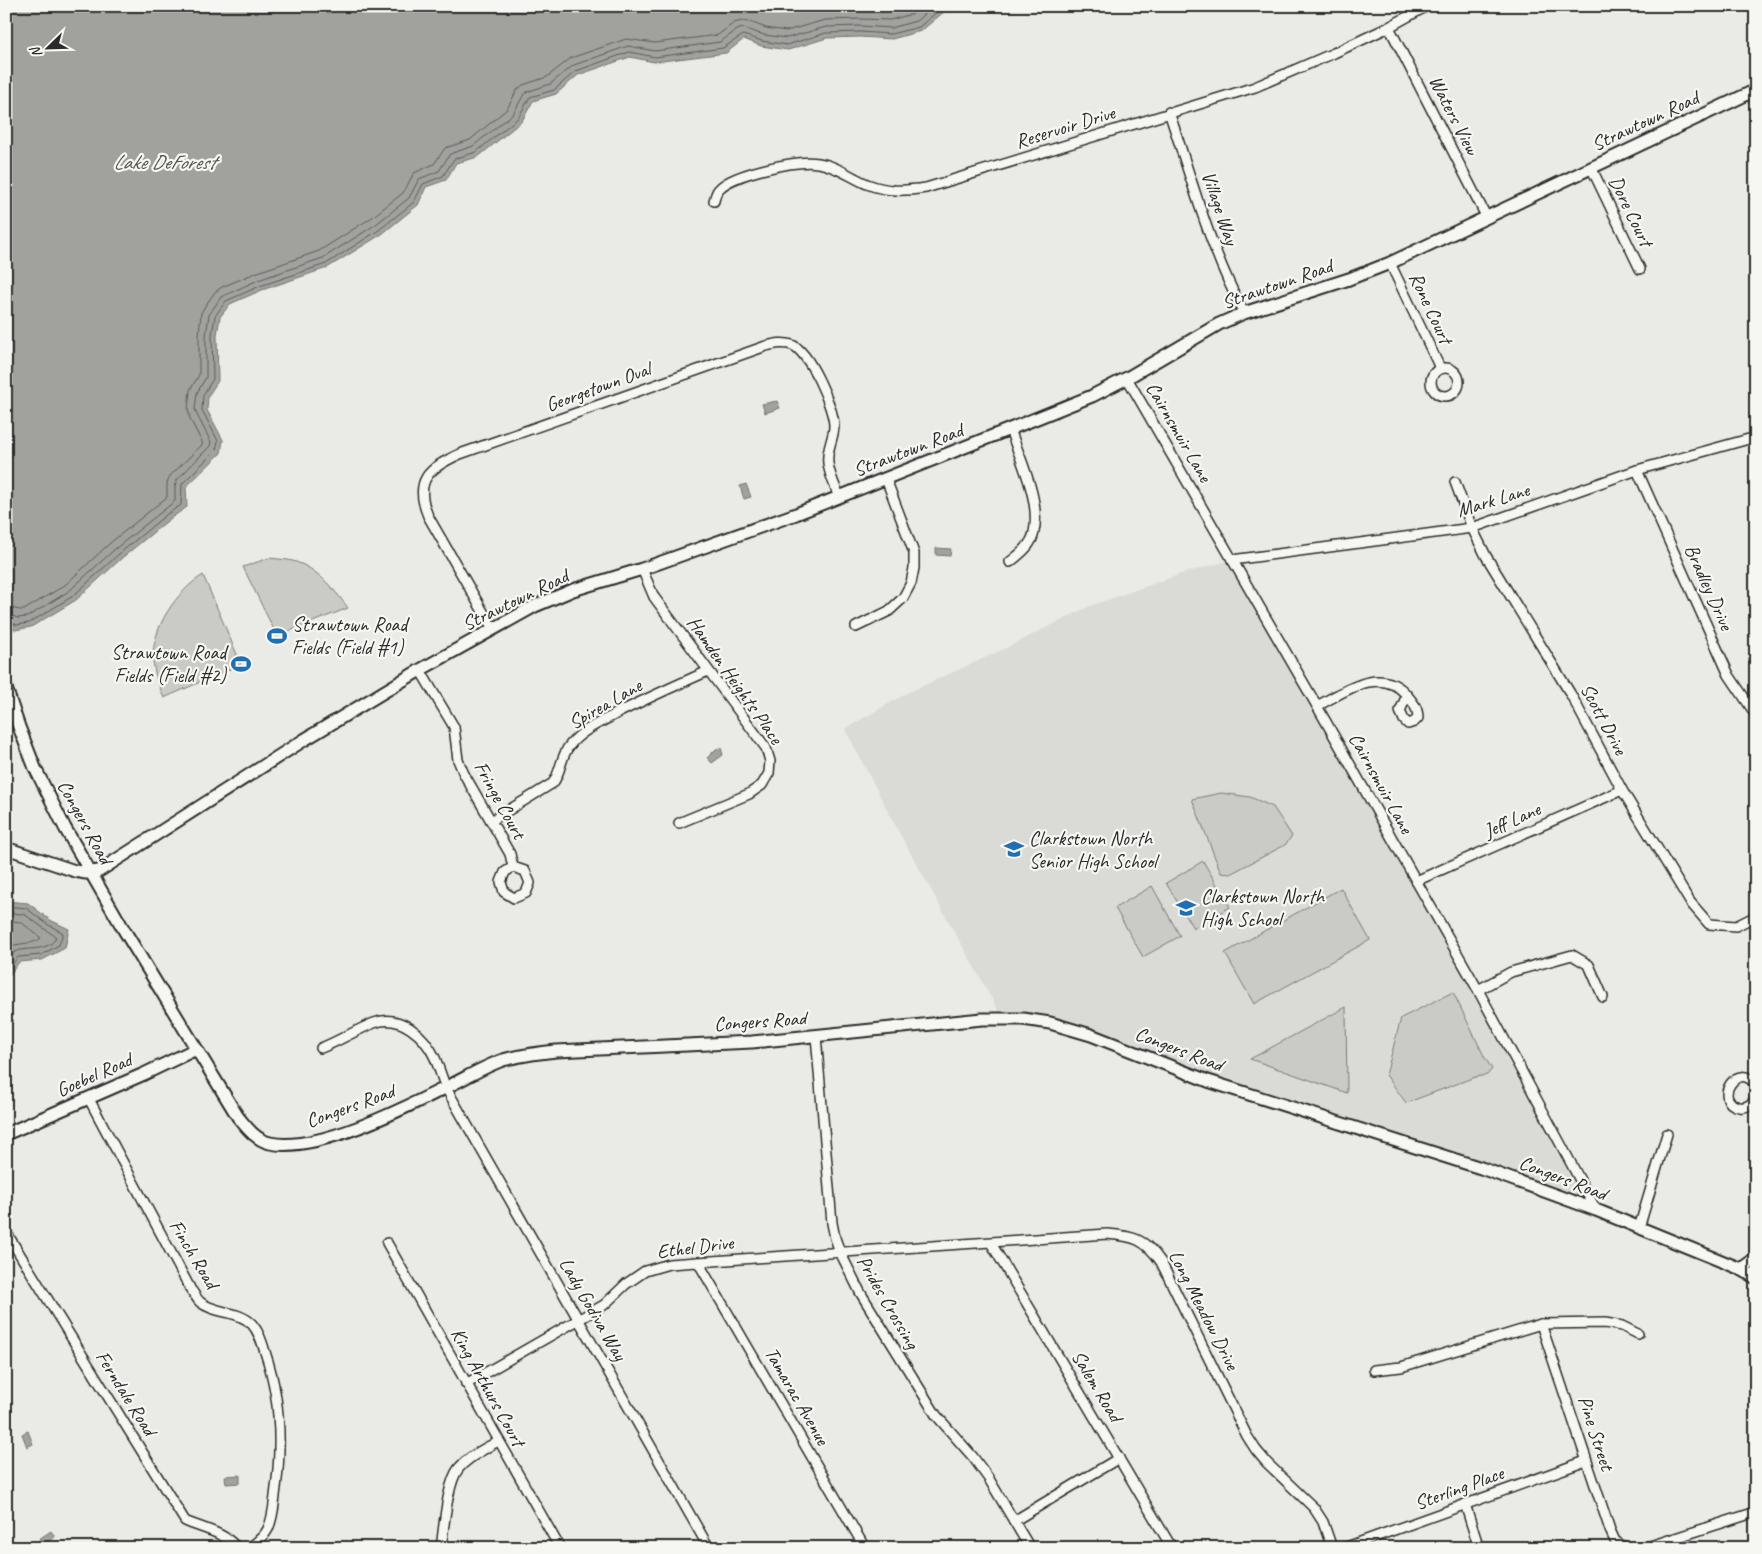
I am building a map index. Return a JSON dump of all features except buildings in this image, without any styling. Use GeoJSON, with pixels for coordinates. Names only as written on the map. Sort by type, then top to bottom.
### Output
{"type":"FeatureCollection","features":[{"type":"Feature","properties":{"kind":"street","name":"Reservoir Drive"},"geometry":{"type":"LineString","coordinates":[[714,202],[718,189],[728,182],[772,167],[796,162],[818,162],[838,169],[867,184],[886,190],[905,191],[926,188],[1255,87],[1390,27],[1427,6]]}},
{"type":"Feature","properties":{"kind":"street","name":"Waters View"},"geometry":{"type":"LineString","coordinates":[[1390,27],[1487,218]]}},
{"type":"Feature","properties":{"kind":"street","name":"Strawtown Road"},"geometry":{"type":"LineString","coordinates":[[91,873],[99,871],[115,862],[296,744],[420,670],[535,606],[573,590],[796,514],[1092,396],[1127,378],[1218,324],[1244,313],[1349,279],[1390,263],[1756,90]]}},
{"type":"Feature","properties":{"kind":"street","name":"Village Way"},"geometry":{"type":"LineString","coordinates":[[1169,112],[1214,249],[1227,281],[1244,313]]}},
{"type":"Feature","properties":{"kind":"street","name":"Dore Court"},"geometry":{"type":"LineString","coordinates":[[1591,167],[1640,269]]}},
{"type":"Feature","properties":{"kind":"street","name":"Rone Court"},"geometry":{"type":"LineString","coordinates":[[1390,263],[1440,368]]}},
{"type":"Feature","properties":{"kind":"street","name":"Georgetown Oval"},"geometry":{"type":"LineString","coordinates":[[493,629],[428,516],[422,502],[423,486],[428,474],[439,463],[460,454],[756,349],[781,343],[794,346],[809,361],[834,417],[834,429],[828,452],[828,464],[839,496]]}},
{"type":"Feature","properties":{"kind":"street","name":"Cairnsmuir Lane"},"geometry":{"type":"LineString","coordinates":[[1127,378],[1317,706],[1478,990],[1596,1210]]}},
{"type":"Feature","properties":{"kind":"street"},"geometry":{"type":"LineString","coordinates":[[1010,430],[1033,500],[1035,518],[1034,534],[1028,546],[1010,562]]}},
{"type":"Feature","properties":{"kind":"street","name":"Mark Lane"},"geometry":{"type":"LineString","coordinates":[[1232,560],[1472,528],[1637,470],[1756,436]]}},
{"type":"Feature","properties":{"kind":"street","name":"Bradley Drive"},"geometry":{"type":"LineString","coordinates":[[1637,470],[1729,675],[1756,715]]}},
{"type":"Feature","properties":{"kind":"street"},"geometry":{"type":"LineString","coordinates":[[856,627],[889,610],[903,598],[911,583],[914,553],[886,479]]}},
{"type":"Feature","properties":{"kind":"street","name":"Scott Drive"},"geometry":{"type":"LineString","coordinates":[[1455,482],[1472,528],[1486,556],[1570,693],[1622,790],[1690,902],[1709,924],[1736,926],[1756,916]]}},
{"type":"Feature","properties":{"kind":"street","name":"Hamden Heights Place"},"geometry":{"type":"LineString","coordinates":[[642,568],[654,597],[766,748],[770,761],[770,773],[762,785],[749,794],[679,823]]}},
{"type":"Feature","properties":{"kind":"street","name":"Fringe Court"},"geometry":{"type":"LineString","coordinates":[[420,670],[454,727],[458,760],[464,774],[510,854],[513,867]]}},
{"type":"Feature","properties":{"kind":"street","name":"Spirea Lane"},"geometry":{"type":"LineString","coordinates":[[491,821],[553,783],[558,776],[568,747],[577,737],[642,701],[708,671]]}},
{"type":"Feature","properties":{"kind":"street"},"geometry":{"type":"LineString","coordinates":[[1317,706],[1364,682],[1375,680],[1390,683],[1407,695]]}},
{"type":"Feature","properties":{"kind":"street","name":"Congers Road"},"geometry":{"type":"LineString","coordinates":[[6,688],[19,727],[60,820],[238,1117],[257,1138],[268,1143],[281,1145],[320,1139],[388,1114],[494,1064],[526,1054],[752,1042],[982,1019],[1023,1019],[1063,1026],[1091,1035],[1208,1081],[1445,1155],[1596,1210],[1741,1269],[1756,1278]]}},
{"type":"Feature","properties":{"kind":"street","name":"Jeff Lane"},"geometry":{"type":"LineString","coordinates":[[1416,881],[1622,790]]}},
{"type":"Feature","properties":{"kind":"street"},"geometry":{"type":"LineString","coordinates":[[6,848],[75,871],[91,873]]}},
{"type":"Feature","properties":{"kind":"street"},"geometry":{"type":"LineString","coordinates":[[1478,990],[1511,972],[1572,956],[1588,965],[1603,997]]}},
{"type":"Feature","properties":{"kind":"street","name":"Lady Godiva Way"},"geometry":{"type":"LineString","coordinates":[[321,1048],[340,1041],[374,1023],[386,1020],[398,1022],[411,1028],[425,1042],[435,1058],[446,1088],[709,1548]]}},
{"type":"Feature","properties":{"kind":"street","name":"Prides Crossing"},"geometry":{"type":"LineString","coordinates":[[816,1036],[832,1223],[840,1252],[860,1292],[936,1415],[989,1479],[1030,1548]]}},
{"type":"Feature","properties":{"kind":"street","name":"Goebel Road"},"geometry":{"type":"LineString","coordinates":[[6,1134],[89,1099],[196,1049]]}},
{"type":"Feature","properties":{"kind":"street"},"geometry":{"type":"LineString","coordinates":[[1756,1086],[1746,1078],[1736,1078],[1729,1085],[1727,1094],[1732,1103],[1741,1107],[1750,1105],[1756,1098]]}},
{"type":"Feature","properties":{"kind":"street","name":"Finch Road"},"geometry":{"type":"LineString","coordinates":[[89,1099],[190,1290],[210,1308],[240,1316],[252,1325],[260,1337],[278,1402],[280,1437],[273,1514],[268,1531],[249,1548]]}},
{"type":"Feature","properties":{"kind":"street"},"geometry":{"type":"LineString","coordinates":[[1639,1228],[1667,1134]]}},
{"type":"Feature","properties":{"kind":"street","name":"Ferndale Road"},"geometry":{"type":"LineString","coordinates":[[6,1232],[185,1521],[217,1533],[231,1541],[237,1548]]}},
{"type":"Feature","properties":{"kind":"street","name":"Long Meadow Drive"},"geometry":{"type":"LineString","coordinates":[[840,1252],[1115,1235],[1138,1239],[1151,1248],[1161,1262],[1247,1436],[1268,1463],[1314,1508],[1323,1522],[1332,1548]]}},
{"type":"Feature","properties":{"kind":"street","name":"King Arthurs Court"},"geometry":{"type":"LineString","coordinates":[[386,1243],[560,1548]]}},
{"type":"Feature","properties":{"kind":"street","name":"Salem Road"},"geometry":{"type":"LineString","coordinates":[[991,1243],[1172,1548]]}},
{"type":"Feature","properties":{"kind":"street","name":"Ethel Drive"},"geometry":{"type":"LineString","coordinates":[[466,1384],[604,1305],[626,1284],[645,1271],[669,1264],[840,1252]]}},
{"type":"Feature","properties":{"kind":"street"},"geometry":{"type":"LineString","coordinates":[[1741,1269],[1756,1258]]}},
{"type":"Feature","properties":{"kind":"street","name":"Tamarac Avenue"},"geometry":{"type":"LineString","coordinates":[[698,1262],[865,1548]]}},
{"type":"Feature","properties":{"kind":"street"},"geometry":{"type":"LineString","coordinates":[[1374,1370],[1401,1367],[1541,1324],[1605,1323],[1622,1326],[1638,1334]]}},
{"type":"Feature","properties":{"kind":"street","name":"Pine Street"},"geometry":{"type":"LineString","coordinates":[[1541,1324],[1610,1530],[1615,1540],[1626,1548]]}},
{"type":"Feature","properties":{"kind":"street"},"geometry":{"type":"LineString","coordinates":[[441,1548],[451,1485],[458,1469],[498,1441]]}},
{"type":"Feature","properties":{"kind":"street"},"geometry":{"type":"LineString","coordinates":[[1014,1521],[1119,1458]]}},
{"type":"Feature","properties":{"kind":"street","name":"Sterling Place"},"geometry":{"type":"LineString","coordinates":[[1344,1548],[1586,1461]]}},
{"type":"Feature","properties":{"kind":"street"},"geometry":{"type":"LineString","coordinates":[[1465,1504],[1479,1548]]}},
{"type":"Feature","properties":{"kind":"street"},"geometry":{"type":"LineString","coordinates":[[1644,1548],[1666,1545],[1756,1512]]}},
{"type":"Feature","properties":{"kind":"shaded area"},"geometry":{"type":"Polygon","coordinates":[[[269,558],[297,562],[315,572],[330,586],[348,608],[277,636],[243,567],[269,558]]]}},
{"type":"Feature","properties":{"kind":"shaded area","name":"Clarkstown North High School"},"geometry":{"type":"Polygon","coordinates":[[[1232,560],[1358,779],[1596,1210],[1075,1030],[1003,1019],[900,834],[845,729],[907,693],[1000,651],[1090,606],[1184,573],[1232,560]]]}},
{"type":"Feature","properties":{"kind":"shaded area"},"geometry":{"type":"Polygon","coordinates":[[[203,575],[241,664],[164,698],[153,660],[157,635],[161,623],[175,601],[193,582],[203,575]]]}},
{"type":"Feature","properties":{"kind":"shaded area"},"geometry":{"type":"Polygon","coordinates":[[[1221,793],[1250,797],[1273,807],[1292,836],[1285,845],[1230,874],[1221,873],[1192,799],[1221,793]]]}},
{"type":"Feature","properties":{"kind":"shaded area"},"geometry":{"type":"Polygon","coordinates":[[[1203,861],[1230,907],[1193,928],[1166,883],[1203,861]]]}},
{"type":"Feature","properties":{"kind":"shaded area"},"geometry":{"type":"Polygon","coordinates":[[[1152,886],[1180,936],[1143,957],[1115,908],[1152,886]]]}},
{"type":"Feature","properties":{"kind":"shaded area"},"geometry":{"type":"Polygon","coordinates":[[[1341,888],[1370,940],[1254,1004],[1225,953],[1341,888]]]}},
{"type":"Feature","properties":{"kind":"shaded area"},"geometry":{"type":"Polygon","coordinates":[[[1453,992],[1492,1069],[1487,1075],[1475,1077],[1406,1103],[1386,1075],[1401,1018],[1453,992]]]}},
{"type":"Feature","properties":{"kind":"shaded area"},"geometry":{"type":"Polygon","coordinates":[[[1346,1007],[1347,1093],[1250,1059],[1346,1007]]]}},
{"type":"Feature","properties":{"kind":"water","name":"Lake DeForest"},"geometry":{"type":"Polygon","coordinates":[[[6,6],[951,6],[921,31],[892,39],[860,37],[827,38],[788,50],[761,46],[744,39],[726,53],[654,62],[630,57],[578,75],[556,94],[533,101],[522,121],[478,157],[456,163],[446,180],[426,187],[418,205],[382,234],[327,268],[262,290],[230,304],[220,317],[217,335],[218,381],[208,396],[207,410],[223,440],[221,453],[186,487],[187,507],[123,557],[76,600],[31,627],[15,630],[6,624],[6,6]]]}},
{"type":"Feature","properties":{"kind":"water"},"geometry":{"type":"Polygon","coordinates":[[[777,401],[780,408],[765,413],[762,404],[777,401]]]}},
{"type":"Feature","properties":{"kind":"water"},"geometry":{"type":"Polygon","coordinates":[[[746,484],[751,497],[744,499],[740,486],[746,484]]]}},
{"type":"Feature","properties":{"kind":"water"},"geometry":{"type":"Polygon","coordinates":[[[936,548],[951,549],[950,556],[936,555],[936,548]]]}},
{"type":"Feature","properties":{"kind":"water"},"geometry":{"type":"Polygon","coordinates":[[[721,748],[723,755],[712,763],[707,758],[716,749],[721,748]]]}},
{"type":"Feature","properties":{"kind":"water"},"geometry":{"type":"Polygon","coordinates":[[[6,901],[28,903],[50,920],[69,929],[65,948],[42,960],[19,962],[6,980],[6,901]]]}},
{"type":"Feature","properties":{"kind":"water"},"geometry":{"type":"Polygon","coordinates":[[[28,1431],[33,1444],[27,1447],[22,1434],[28,1431]]]}},
{"type":"Feature","properties":{"kind":"water"},"geometry":{"type":"Polygon","coordinates":[[[240,1475],[240,1483],[226,1484],[225,1476],[240,1475]]]}},
{"type":"Feature","properties":{"kind":"water"},"geometry":{"type":"Polygon","coordinates":[[[51,1531],[55,1537],[43,1545],[39,1539],[51,1531]]]}},
{"type":"Feature","properties":{"kind":"place","name":"Strawtown Road Fields (Field #1)"},"geometry":{"type":"Point","coordinates":[277,636]}},
{"type":"Feature","properties":{"kind":"place","name":"Strawtown Road Fields (Field #2)"},"geometry":{"type":"Point","coordinates":[241,664]}},
{"type":"Feature","properties":{"kind":"place","name":"Clarkstown North Senior High School"},"geometry":{"type":"Point","coordinates":[1014,849]}},
{"type":"Feature","properties":{"kind":"place","name":"Clarkstown North High School"},"geometry":{"type":"Point","coordinates":[1186,908]}}]}
